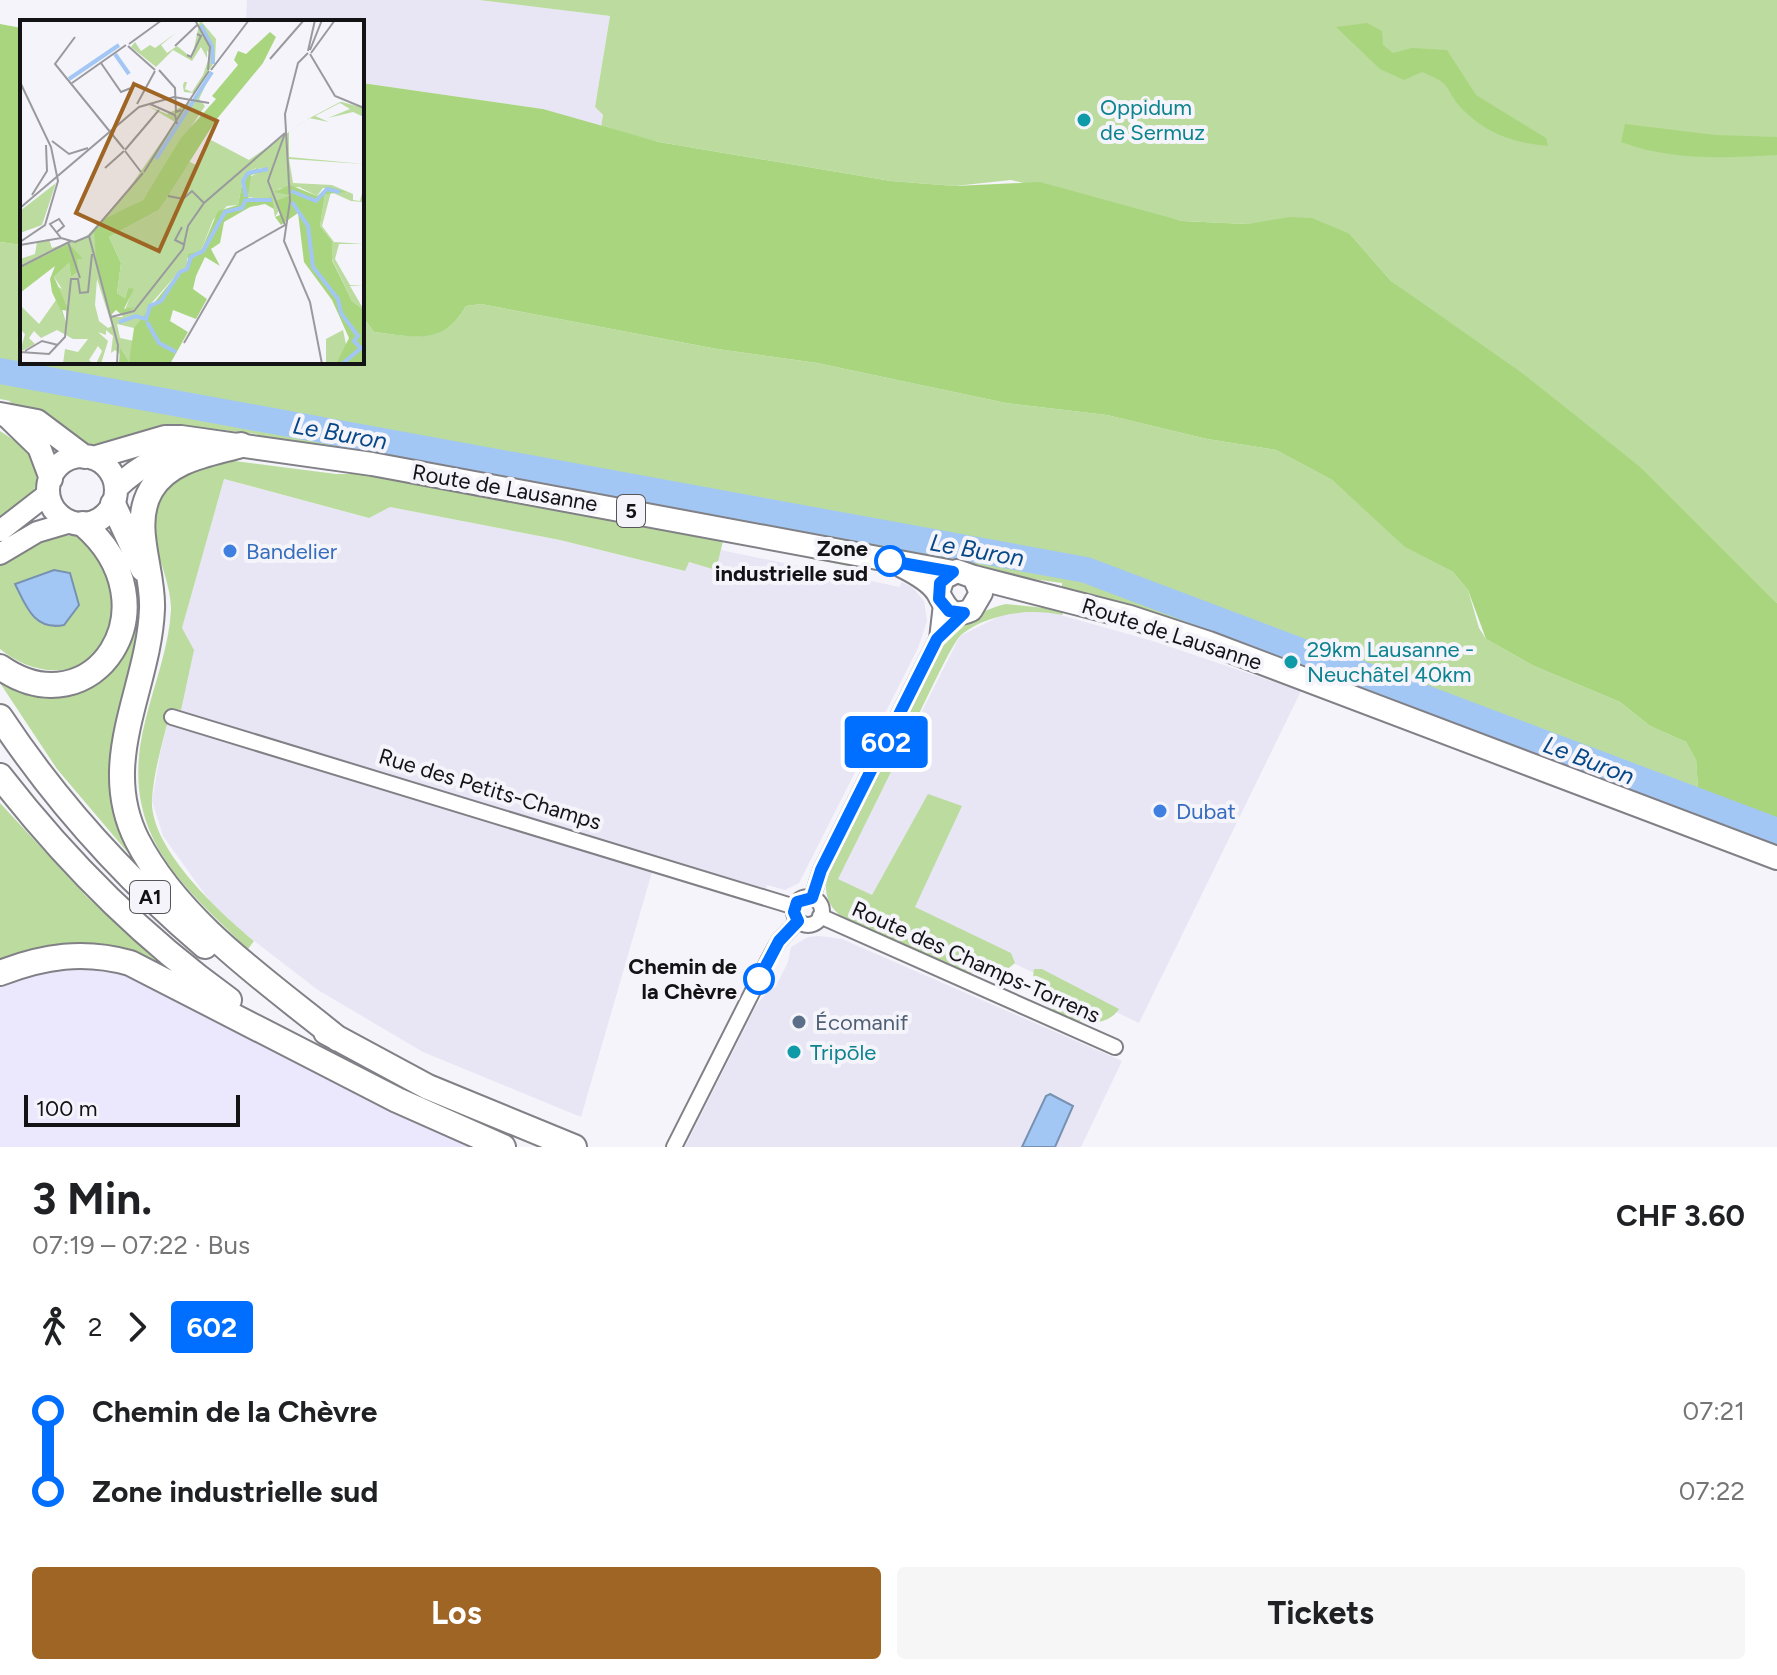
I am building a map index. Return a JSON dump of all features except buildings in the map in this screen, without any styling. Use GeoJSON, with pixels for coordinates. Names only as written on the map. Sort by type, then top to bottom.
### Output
{"type":"FeatureCollection","features":[{"type":"Feature","properties":{"kind":"highway"},"geometry":{"type":"LineString","coordinates":[[241,445],[178,465],[153,487],[144,509],[143,525],[152,598],[149,634],[122,762],[124,801],[135,834],[155,868],[198,919],[240,959],[338,1039]]}},
{"type":"Feature","properties":{"kind":"highway"},"geometry":{"type":"LineString","coordinates":[[114,496],[152,598]]}},
{"type":"Feature","properties":{"kind":"highway"},"geometry":{"type":"LineString","coordinates":[[0,667],[31,681],[63,683],[91,671],[115,648],[127,610],[123,577],[110,552],[77,523]]}},
{"type":"Feature","properties":{"kind":"highway","name":"A1"},"geometry":{"type":"LineString","coordinates":[[0,717],[69,810],[146,894],[233,969],[338,1039],[428,1087],[574,1147]]}},
{"type":"Feature","properties":{"kind":"highway","name":"A1"},"geometry":{"type":"LineString","coordinates":[[0,776],[74,864],[155,941],[249,1014],[355,1079],[503,1147]]}},
{"type":"Feature","properties":{"kind":"highway"},"geometry":{"type":"LineString","coordinates":[[0,973],[34,961],[70,955],[97,956],[130,963],[355,1079]]}},
{"type":"Feature","properties":{"kind":"main road"},"geometry":{"type":"LineString","coordinates":[[0,554],[37,532],[99,520],[114,496],[109,470],[37,421],[3,414]]}},
{"type":"Feature","properties":{"kind":"main road"},"geometry":{"type":"LineString","coordinates":[[3,414],[39,447],[54,509],[77,523]]}},
{"type":"Feature","properties":{"kind":"main road","name":"Route de Lausanne"},"geometry":{"type":"LineString","coordinates":[[89,458],[165,437],[241,445],[419,472],[963,574],[1130,617],[1209,643],[1777,858]]}},
{"type":"Feature","properties":{"kind":"main road","name":"Route de Lausanne"},"geometry":{"type":"LineString","coordinates":[[114,496],[139,466],[213,442]]}},
{"type":"Feature","properties":{"kind":"main road"},"geometry":{"type":"LineString","coordinates":[[0,531],[50,486],[61,464],[89,458]]}},
{"type":"Feature","properties":{"kind":"main road","name":"Route de Lausanne"},"geometry":{"type":"LineString","coordinates":[[890,561],[914,572],[940,599]]}},
{"type":"Feature","properties":{"kind":"main road"},"geometry":{"type":"LineString","coordinates":[[963,574],[981,593],[969,611],[949,611],[940,599],[943,578],[963,574]]}},
{"type":"Feature","properties":{"kind":"main road","name":"Route de Lausanne"},"geometry":{"type":"LineString","coordinates":[[969,611],[1001,600],[1059,599]]}},
{"type":"Feature","properties":{"kind":"street"},"geometry":{"type":"LineString","coordinates":[[937,639],[940,599]]}},
{"type":"Feature","properties":{"kind":"street"},"geometry":{"type":"LineString","coordinates":[[812,898],[821,870],[937,639],[969,611]]}},
{"type":"Feature","properties":{"kind":"street","name":"Rue des Petits-Champs"},"geometry":{"type":"LineString","coordinates":[[172,717],[796,914]]}},
{"type":"Feature","properties":{"kind":"street"},"geometry":{"type":"LineString","coordinates":[[674,1147],[801,899],[812,898]]}},
{"type":"Feature","properties":{"kind":"street"},"geometry":{"type":"LineString","coordinates":[[796,914],[813,924],[820,916],[820,906],[812,898]]}},
{"type":"Feature","properties":{"kind":"street","name":"Route des Champs-Torrens"},"geometry":{"type":"LineString","coordinates":[[820,916],[1115,1047]]}},
{"type":"Feature","properties":{"kind":"shaded area"},"geometry":{"type":"Polygon","coordinates":[[[247,0],[479,0],[610,16],[595,107],[603,115],[601,127],[543,109],[364,83],[364,20],[246,20],[247,0]]]}},
{"type":"Feature","properties":{"kind":"shaded area"},"geometry":{"type":"Polygon","coordinates":[[[224,479],[368,518],[390,507],[560,540],[684,571],[688,562],[715,569],[721,550],[900,587],[901,582],[912,587],[924,601],[927,621],[918,648],[799,883],[785,890],[767,885],[760,904],[652,872],[581,1117],[423,1052],[318,990],[235,926],[209,900],[163,836],[152,801],[160,754],[171,708],[181,710],[182,628],[224,479]]]}},
{"type":"Feature","properties":{"kind":"shaded area"},"geometry":{"type":"Polygon","coordinates":[[[1046,611],[1153,641],[1301,691],[1139,1023],[837,879],[960,636],[1004,614],[1046,611]]]}},
{"type":"Feature","properties":{"kind":"shaded area"},"geometry":{"type":"Polygon","coordinates":[[[808,937],[842,939],[1122,1061],[1081,1147],[685,1147],[756,1006],[771,987],[775,988],[788,962],[791,947],[808,937]]]}},
{"type":"Feature","properties":{"kind":"shaded area"},"geometry":{"type":"Polygon","coordinates":[[[84,955],[503,1147],[0,1147],[0,973],[84,955]]]}},
{"type":"Feature","properties":{"kind":"green space"},"geometry":{"type":"Polygon","coordinates":[[[479,0],[1777,0],[1777,603],[1644,470],[1391,281],[1350,234],[1267,222],[1182,221],[1011,180],[955,186],[891,181],[659,142],[601,127],[603,115],[595,107],[610,16],[479,0]]]}},
{"type":"Feature","properties":{"kind":"green space"},"geometry":{"type":"Polygon","coordinates":[[[1367,23],[1382,31],[1383,45],[1393,53],[1412,48],[1447,50],[1476,95],[1546,138],[1548,146],[1512,140],[1481,125],[1462,109],[1444,84],[1433,77],[1422,72],[1404,80],[1380,69],[1336,27],[1367,23]]]}},
{"type":"Feature","properties":{"kind":"green space"},"geometry":{"type":"Polygon","coordinates":[[[0,24],[20,28],[20,245],[0,242],[0,24]]]}},
{"type":"Feature","properties":{"kind":"green space"},"geometry":{"type":"Polygon","coordinates":[[[364,83],[543,109],[659,142],[891,181],[955,186],[1040,182],[1182,221],[1247,224],[1290,217],[1312,218],[1350,234],[1391,281],[1522,373],[1644,470],[1777,603],[1777,831],[1699,802],[1696,759],[1686,742],[1650,726],[1620,702],[1534,666],[1486,639],[1468,590],[1453,572],[1405,547],[1332,480],[1276,450],[1207,439],[1107,415],[1006,403],[817,363],[717,349],[481,304],[466,306],[448,328],[427,336],[374,332],[364,319],[364,83]]]}},
{"type":"Feature","properties":{"kind":"green space"},"geometry":{"type":"Polygon","coordinates":[[[1625,124],[1715,135],[1777,137],[1777,155],[1718,157],[1659,152],[1621,142],[1625,124]]]}},
{"type":"Feature","properties":{"kind":"green space"},"geometry":{"type":"Polygon","coordinates":[[[0,242],[20,245],[20,364],[364,364],[364,319],[374,332],[427,336],[448,327],[466,306],[481,304],[717,349],[817,363],[1006,403],[1107,415],[1207,439],[1276,450],[1332,480],[1406,547],[1453,572],[1468,590],[1479,628],[1486,639],[1534,666],[1620,702],[1650,726],[1686,742],[1696,758],[1699,802],[1777,831],[1777,858],[1162,616],[1062,588],[1062,583],[1002,575],[965,560],[932,559],[917,552],[915,557],[258,439],[257,434],[214,429],[213,433],[101,447],[81,442],[11,406],[10,401],[0,399],[0,242]]]}},
{"type":"Feature","properties":{"kind":"green space"},"geometry":{"type":"Polygon","coordinates":[[[0,431],[32,452],[37,477],[32,494],[0,523],[0,431]]]}},
{"type":"Feature","properties":{"kind":"green space"},"geometry":{"type":"Polygon","coordinates":[[[227,460],[336,474],[374,474],[864,565],[863,569],[723,541],[716,570],[689,562],[685,571],[560,540],[390,507],[369,518],[224,479],[182,628],[194,650],[181,710],[171,708],[152,799],[154,818],[174,858],[206,897],[254,941],[248,949],[198,900],[159,850],[147,823],[140,793],[139,760],[145,722],[164,652],[171,610],[152,527],[153,504],[174,474],[227,460]]]}},
{"type":"Feature","properties":{"kind":"green space"},"geometry":{"type":"Polygon","coordinates":[[[75,535],[88,540],[108,582],[114,609],[111,624],[98,649],[73,668],[58,670],[27,665],[0,649],[0,563],[48,537],[75,535]]]}},
{"type":"Feature","properties":{"kind":"green space"},"geometry":{"type":"Polygon","coordinates":[[[131,565],[137,587],[138,630],[118,713],[115,745],[140,857],[135,861],[57,769],[0,683],[0,675],[54,691],[133,625],[135,596],[128,567],[131,565]]]}},
{"type":"Feature","properties":{"kind":"green space"},"geometry":{"type":"Polygon","coordinates":[[[1006,604],[1065,610],[1062,615],[1023,612],[996,617],[961,635],[939,672],[899,757],[892,754],[890,749],[921,682],[947,642],[963,625],[983,612],[1006,604]]]}},
{"type":"Feature","properties":{"kind":"green space"},"geometry":{"type":"Polygon","coordinates":[[[885,769],[891,772],[838,879],[872,895],[928,794],[962,806],[915,907],[1011,953],[1015,963],[1005,971],[969,973],[846,920],[830,904],[826,890],[831,863],[879,771],[885,769]]]}},
{"type":"Feature","properties":{"kind":"green space"},"geometry":{"type":"Polygon","coordinates":[[[0,803],[86,896],[162,966],[146,963],[0,969],[0,803]]]}},
{"type":"Feature","properties":{"kind":"green space"},"geometry":{"type":"Polygon","coordinates":[[[1034,969],[1042,969],[1119,1009],[1110,1018],[1098,1022],[1072,1019],[1059,1013],[1038,996],[1032,985],[1034,969]]]}},
{"type":"Feature","properties":{"kind":"water"},"geometry":{"type":"Polygon","coordinates":[[[54,570],[70,573],[79,605],[64,625],[54,626],[32,615],[15,584],[54,570]]]}},
{"type":"Feature","properties":{"kind":"water"},"geometry":{"type":"Polygon","coordinates":[[[1050,1094],[1073,1106],[1055,1147],[1022,1147],[1046,1096],[1050,1094]]]}},
{"type":"Feature","properties":{"kind":"waterway","name":"Le Buron"},"geometry":{"type":"LineString","coordinates":[[0,371],[1086,570],[1777,831]]}},
{"type":"Feature","properties":{"kind":"bus line","name":"602"},"geometry":{"type":"LineString","coordinates":[[759,979],[779,941],[798,921],[794,912],[797,902],[806,897],[812,898],[821,870],[937,639],[964,613],[949,611],[939,599],[940,583],[953,572],[890,561]]}},
{"type":"Feature","properties":{"kind":"place","name":"Oppidum de Sermuz"},"geometry":{"type":"Point","coordinates":[1084,120]}},
{"type":"Feature","properties":{"kind":"place","name":"Bandelier"},"geometry":{"type":"Point","coordinates":[230,551]}},
{"type":"Feature","properties":{"kind":"place","name":"Zone industrielle sud"},"geometry":{"type":"Point","coordinates":[890,561]}},
{"type":"Feature","properties":{"kind":"place","name":"29km Lausanne - Neuchâtel 40km"},"geometry":{"type":"Point","coordinates":[1291,662]}},
{"type":"Feature","properties":{"kind":"place","name":"Dubat"},"geometry":{"type":"Point","coordinates":[1160,811]}},
{"type":"Feature","properties":{"kind":"place","name":"Chemin de la Chèvre"},"geometry":{"type":"Point","coordinates":[759,979]}},
{"type":"Feature","properties":{"kind":"place","name":"Écomanif"},"geometry":{"type":"Point","coordinates":[799,1022]}},
{"type":"Feature","properties":{"kind":"place","name":"Tripōle"},"geometry":{"type":"Point","coordinates":[794,1052]}}]}
